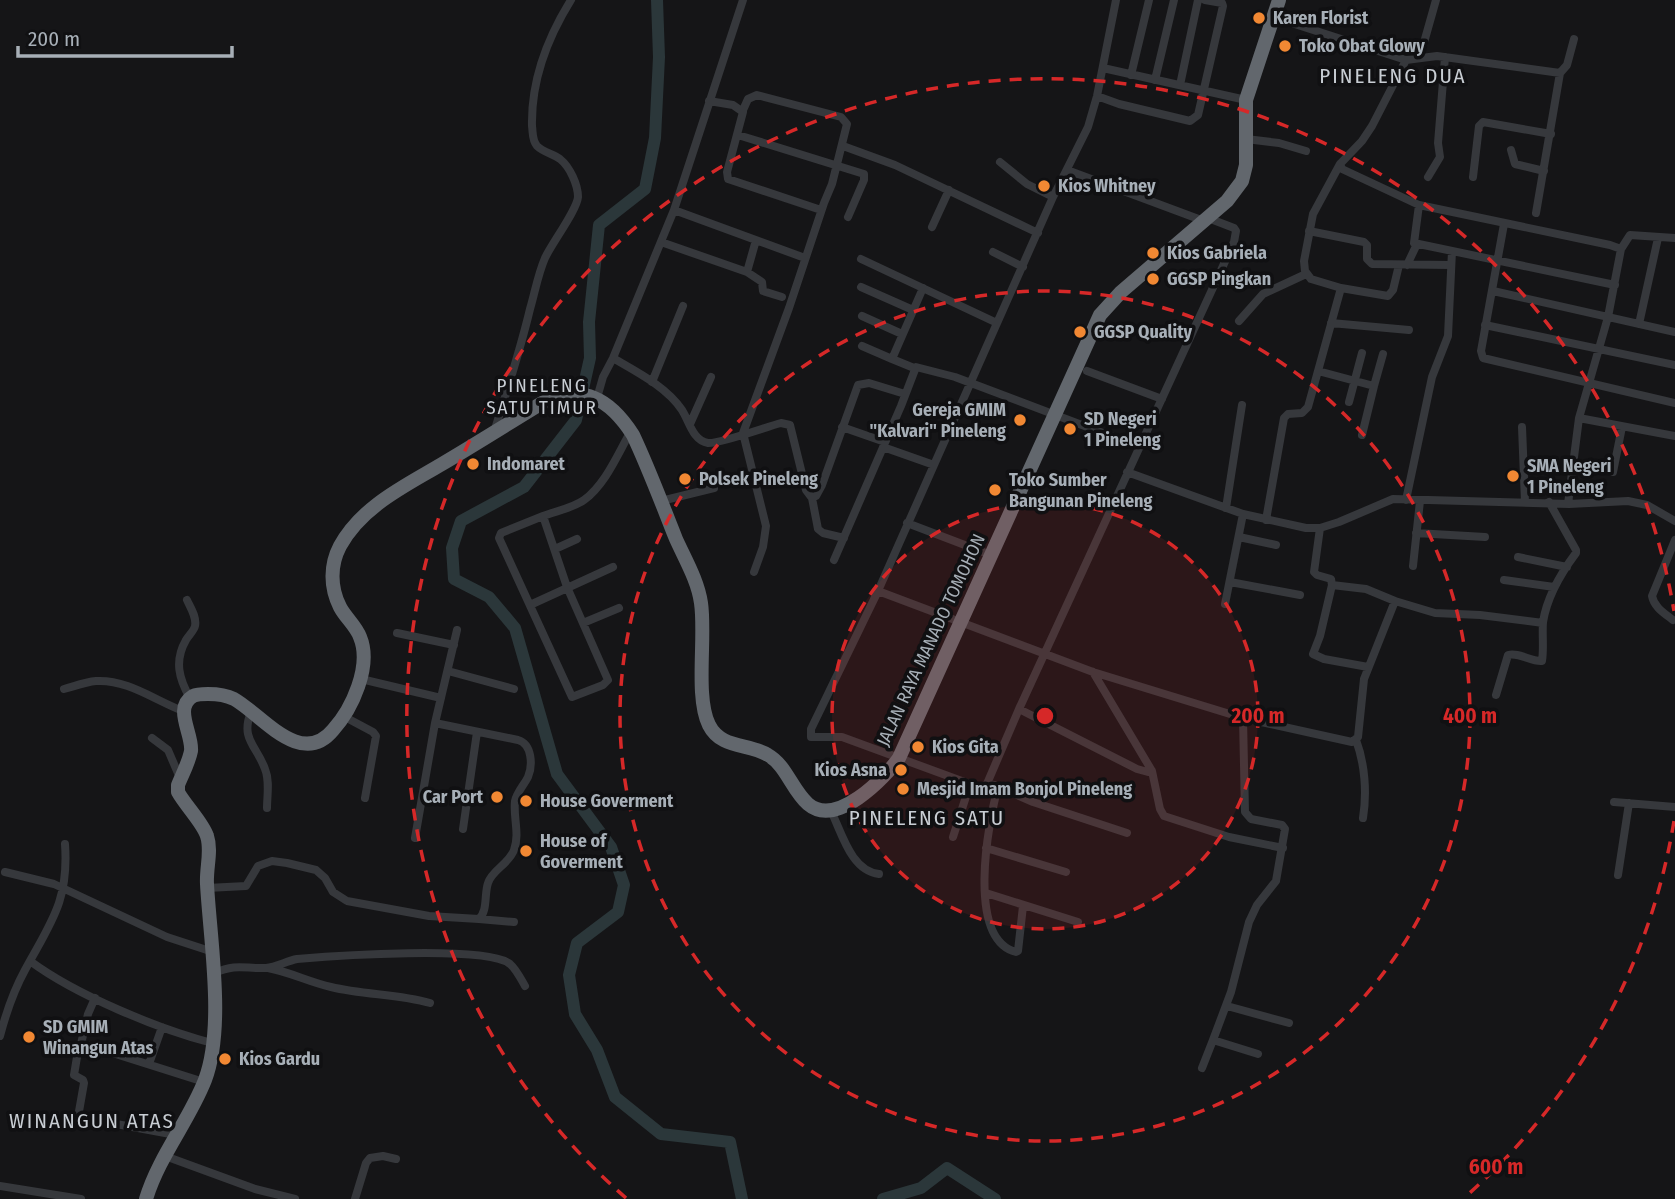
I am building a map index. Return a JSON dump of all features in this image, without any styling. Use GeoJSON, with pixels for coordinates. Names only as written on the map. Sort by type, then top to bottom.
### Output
{"type":"FeatureCollection","features":[{"type":"Feature","properties":{"kind":"highway","name":"JALAN RAYA MANADO TOMOHON"},"geometry":{"type":"LineString","coordinates":[[831,811],[875,785],[899,758],[1100,315],[1121,292],[1206,220],[1242,181],[1246,165],[1246,100],[1279,0]]}},
{"type":"Feature","properties":{"kind":"highway"},"geometry":{"type":"LineString","coordinates":[[146,1199],[204,1082],[212,1043],[214,973],[207,836],[178,792],[191,747],[183,712],[190,698],[202,694],[223,695],[238,702],[282,736],[306,743],[329,735],[343,716],[361,679],[364,664],[360,637],[340,607],[331,582],[338,548],[357,521],[376,505],[556,396],[573,394],[594,397],[619,415],[631,431],[701,602],[702,681],[709,726],[724,742],[754,747],[773,757],[807,804],[818,810],[831,811]]}},
{"type":"Feature","properties":{"kind":"street"},"geometry":{"type":"LineString","coordinates":[[494,432],[543,263],[571,216],[578,197],[575,183],[566,166],[534,141],[532,106],[544,55],[571,0]]}},
{"type":"Feature","properties":{"kind":"street"},"geometry":{"type":"LineString","coordinates":[[594,397],[613,358],[674,210],[743,0]]}},
{"type":"Feature","properties":{"kind":"street"},"geometry":{"type":"LineString","coordinates":[[1067,170],[1234,228],[1236,238],[1019,709],[988,783],[982,788],[838,736],[816,738],[810,734],[878,592],[996,323],[1053,197],[1088,127],[1097,96],[1116,0]]}},
{"type":"Feature","properties":{"kind":"street"},"geometry":{"type":"LineString","coordinates":[[1131,75],[1149,0]]}},
{"type":"Feature","properties":{"kind":"street"},"geometry":{"type":"LineString","coordinates":[[1155,80],[1174,0]]}},
{"type":"Feature","properties":{"kind":"street"},"geometry":{"type":"LineString","coordinates":[[1180,85],[1198,0]]}},
{"type":"Feature","properties":{"kind":"street"},"geometry":{"type":"LineString","coordinates":[[1097,96],[1190,121],[1198,115],[1223,6],[1222,3],[1205,0]]}},
{"type":"Feature","properties":{"kind":"street"},"geometry":{"type":"LineString","coordinates":[[1416,58],[1423,46],[1436,0]]}},
{"type":"Feature","properties":{"kind":"street"},"geometry":{"type":"LineString","coordinates":[[1273,17],[1406,60],[1445,57],[1560,73]]}},
{"type":"Feature","properties":{"kind":"street"},"geometry":{"type":"LineString","coordinates":[[1536,214],[1560,73],[1567,65],[1574,39]]}},
{"type":"Feature","properties":{"kind":"street"},"geometry":{"type":"LineString","coordinates":[[1428,177],[1440,157],[1438,143],[1445,57]]}},
{"type":"Feature","properties":{"kind":"street"},"geometry":{"type":"LineString","coordinates":[[1406,60],[1372,126],[1340,164],[1313,214],[1304,261],[1306,274],[1311,279],[1341,288],[1388,296],[1417,244]]}},
{"type":"Feature","properties":{"kind":"street"},"geometry":{"type":"LineString","coordinates":[[1103,68],[1246,100]]}},
{"type":"Feature","properties":{"kind":"street"},"geometry":{"type":"LineString","coordinates":[[754,572],[763,547],[766,526],[743,433],[838,165],[847,124],[841,117],[757,95],[748,99],[727,172],[728,179],[821,210]]}},
{"type":"Feature","properties":{"kind":"street"},"geometry":{"type":"LineString","coordinates":[[709,101],[729,104],[743,110]]}},
{"type":"Feature","properties":{"kind":"street"},"geometry":{"type":"LineString","coordinates":[[1473,177],[1479,126],[1483,122],[1551,134]]}},
{"type":"Feature","properties":{"kind":"street"},"geometry":{"type":"LineString","coordinates":[[738,135],[864,174],[849,217]]}},
{"type":"Feature","properties":{"kind":"street"},"geometry":{"type":"LineString","coordinates":[[1246,139],[1279,143],[1306,151]]}},
{"type":"Feature","properties":{"kind":"street"},"geometry":{"type":"LineString","coordinates":[[843,146],[895,165],[1038,233]]}},
{"type":"Feature","properties":{"kind":"street"},"geometry":{"type":"LineString","coordinates":[[1511,150],[1514,164],[1544,171]]}},
{"type":"Feature","properties":{"kind":"street"},"geometry":{"type":"LineString","coordinates":[[1000,162],[1027,184],[1053,197]]}},
{"type":"Feature","properties":{"kind":"street"},"geometry":{"type":"LineString","coordinates":[[1340,164],[1348,173],[1419,205],[1621,249]]}},
{"type":"Feature","properties":{"kind":"street"},"geometry":{"type":"LineString","coordinates":[[932,227],[949,190]]}},
{"type":"Feature","properties":{"kind":"street"},"geometry":{"type":"LineString","coordinates":[[1419,205],[1413,237],[1413,242],[1417,244],[1615,285]]}},
{"type":"Feature","properties":{"kind":"street"},"geometry":{"type":"LineString","coordinates":[[674,210],[805,258]]}},
{"type":"Feature","properties":{"kind":"street"},"geometry":{"type":"LineString","coordinates":[[1504,223],[1481,352],[1485,360],[1675,403]]}},
{"type":"Feature","properties":{"kind":"street"},"geometry":{"type":"LineString","coordinates":[[1309,231],[1364,242],[1367,245],[1366,258],[1369,262],[1450,265]]}},
{"type":"Feature","properties":{"kind":"street"},"geometry":{"type":"LineString","coordinates":[[1568,503],[1579,418],[1608,317],[1621,249],[1630,235],[1675,238]]}},
{"type":"Feature","properties":{"kind":"street"},"geometry":{"type":"LineString","coordinates":[[1639,324],[1658,238]]}},
{"type":"Feature","properties":{"kind":"street"},"geometry":{"type":"LineString","coordinates":[[747,272],[756,240]]}},
{"type":"Feature","properties":{"kind":"street"},"geometry":{"type":"LineString","coordinates":[[661,243],[747,272],[762,282],[763,291],[782,297]]}},
{"type":"Feature","properties":{"kind":"street"},"geometry":{"type":"LineString","coordinates":[[1406,500],[1432,377],[1448,336],[1452,251]]}},
{"type":"Feature","properties":{"kind":"street"},"geometry":{"type":"LineString","coordinates":[[993,252],[1023,267]]}},
{"type":"Feature","properties":{"kind":"street"},"geometry":{"type":"LineString","coordinates":[[861,258],[996,323]]}},
{"type":"Feature","properties":{"kind":"street"},"geometry":{"type":"LineString","coordinates":[[1239,321],[1263,294],[1306,274]]}},
{"type":"Feature","properties":{"kind":"street"},"geometry":{"type":"LineString","coordinates":[[861,287],[913,310]]}},
{"type":"Feature","properties":{"kind":"street"},"geometry":{"type":"LineString","coordinates":[[891,359],[923,288]]}},
{"type":"Feature","properties":{"kind":"street"},"geometry":{"type":"LineString","coordinates":[[1266,520],[1284,418],[1288,414],[1299,414],[1307,409],[1341,288]]}},
{"type":"Feature","properties":{"kind":"street"},"geometry":{"type":"LineString","coordinates":[[1493,291],[1639,324],[1674,329]]}},
{"type":"Feature","properties":{"kind":"street"},"geometry":{"type":"LineString","coordinates":[[652,382],[684,306]]}},
{"type":"Feature","properties":{"kind":"street"},"geometry":{"type":"LineString","coordinates":[[862,316],[902,334]]}},
{"type":"Feature","properties":{"kind":"street"},"geometry":{"type":"LineString","coordinates":[[1331,323],[1409,330]]}},
{"type":"Feature","properties":{"kind":"street"},"geometry":{"type":"LineString","coordinates":[[1485,324],[1675,365]]}},
{"type":"Feature","properties":{"kind":"street"},"geometry":{"type":"LineString","coordinates":[[862,345],[914,368],[922,367],[971,384],[1140,447]]}},
{"type":"Feature","properties":{"kind":"street"},"geometry":{"type":"LineString","coordinates":[[1349,402],[1362,354]]}},
{"type":"Feature","properties":{"kind":"street"},"geometry":{"type":"LineString","coordinates":[[1362,435],[1383,354]]}},
{"type":"Feature","properties":{"kind":"street"},"geometry":{"type":"LineString","coordinates":[[613,358],[652,382],[676,402],[695,436],[705,442],[718,441],[781,423],[790,425],[806,490],[812,498],[818,529],[823,533],[844,538]]}},
{"type":"Feature","properties":{"kind":"street"},"geometry":{"type":"LineString","coordinates":[[834,560],[914,368]]}},
{"type":"Feature","properties":{"kind":"street"},"geometry":{"type":"LineString","coordinates":[[1087,371],[1162,399]]}},
{"type":"Feature","properties":{"kind":"street"},"geometry":{"type":"LineString","coordinates":[[1318,371],[1374,386]]}},
{"type":"Feature","properties":{"kind":"street"},"geometry":{"type":"LineString","coordinates":[[690,424],[711,377]]}},
{"type":"Feature","properties":{"kind":"street"},"geometry":{"type":"LineString","coordinates":[[812,498],[822,485],[858,385],[869,383],[905,394]]}},
{"type":"Feature","properties":{"kind":"street"},"geometry":{"type":"LineString","coordinates":[[1226,508],[1242,405]]}},
{"type":"Feature","properties":{"kind":"street"},"geometry":{"type":"LineString","coordinates":[[1579,418],[1675,436]]}},
{"type":"Feature","properties":{"kind":"street"},"geometry":{"type":"LineString","coordinates":[[1522,427],[1525,502]]}},
{"type":"Feature","properties":{"kind":"street"},"geometry":{"type":"LineString","coordinates":[[1613,472],[1622,427]]}},
{"type":"Feature","properties":{"kind":"street"},"geometry":{"type":"LineString","coordinates":[[842,428],[934,465]]}},
{"type":"Feature","properties":{"kind":"street"},"geometry":{"type":"LineString","coordinates":[[543,516],[567,587],[608,680],[603,685],[572,697],[499,536],[513,526],[576,504],[589,496],[631,431]]}},
{"type":"Feature","properties":{"kind":"street"},"geometry":{"type":"LineString","coordinates":[[1127,472],[1243,514],[1306,528],[1320,528],[1339,522],[1384,501],[1406,500],[1642,503],[1675,521]]}},
{"type":"Feature","properties":{"kind":"street"},"geometry":{"type":"LineString","coordinates":[[661,501],[714,488]]}},
{"type":"Feature","properties":{"kind":"street"},"geometry":{"type":"LineString","coordinates":[[1413,566],[1420,501]]}},
{"type":"Feature","properties":{"kind":"street"},"geometry":{"type":"LineString","coordinates":[[1496,695],[1508,655],[1512,653],[1542,661],[1543,623],[1555,587],[1576,550],[1549,502]]}},
{"type":"Feature","properties":{"kind":"street"},"geometry":{"type":"LineString","coordinates":[[1225,604],[1243,514]]}},
{"type":"Feature","properties":{"kind":"street"},"geometry":{"type":"LineString","coordinates":[[907,523],[991,555]]}},
{"type":"Feature","properties":{"kind":"street"},"geometry":{"type":"LineString","coordinates":[[1320,528],[1314,572],[1331,579],[1332,585],[1313,654],[1324,659],[1368,667]]}},
{"type":"Feature","properties":{"kind":"street"},"geometry":{"type":"LineString","coordinates":[[1416,533],[1485,537]]}},
{"type":"Feature","properties":{"kind":"street"},"geometry":{"type":"LineString","coordinates":[[1239,537],[1276,545]]}},
{"type":"Feature","properties":{"kind":"street"},"geometry":{"type":"LineString","coordinates":[[555,549],[577,539]]}},
{"type":"Feature","properties":{"kind":"street"},"geometry":{"type":"LineString","coordinates":[[1673,620],[1659,610],[1652,596],[1675,540]]}},
{"type":"Feature","properties":{"kind":"street"},"geometry":{"type":"LineString","coordinates":[[1518,557],[1567,567]]}},
{"type":"Feature","properties":{"kind":"street"},"geometry":{"type":"LineString","coordinates":[[530,605],[613,567]]}},
{"type":"Feature","properties":{"kind":"street"},"geometry":{"type":"LineString","coordinates":[[1504,580],[1555,587]]}},
{"type":"Feature","properties":{"kind":"street"},"geometry":{"type":"LineString","coordinates":[[1230,582],[1300,594]]}},
{"type":"Feature","properties":{"kind":"street"},"geometry":{"type":"LineString","coordinates":[[1332,585],[1366,589],[1435,613],[1543,623]]}},
{"type":"Feature","properties":{"kind":"street"},"geometry":{"type":"LineString","coordinates":[[878,592],[1093,672],[1243,718],[1352,742],[1356,740]]}},
{"type":"Feature","properties":{"kind":"street"},"geometry":{"type":"LineString","coordinates":[[187,600],[195,616],[195,625],[178,657],[178,664],[180,677],[190,698]]}},
{"type":"Feature","properties":{"kind":"street"},"geometry":{"type":"LineString","coordinates":[[1363,818],[1363,777],[1356,740],[1364,681],[1395,600]]}},
{"type":"Feature","properties":{"kind":"street"},"geometry":{"type":"LineString","coordinates":[[583,623],[619,608]]}},
{"type":"Feature","properties":{"kind":"street"},"geometry":{"type":"LineString","coordinates":[[415,838],[441,698],[457,630]]}},
{"type":"Feature","properties":{"kind":"street"},"geometry":{"type":"LineString","coordinates":[[397,634],[454,645]]}},
{"type":"Feature","properties":{"kind":"street"},"geometry":{"type":"LineString","coordinates":[[448,671],[514,689]]}},
{"type":"Feature","properties":{"kind":"street"},"geometry":{"type":"LineString","coordinates":[[1093,672],[1152,771],[1164,816],[1229,837],[1283,848]]}},
{"type":"Feature","properties":{"kind":"street"},"geometry":{"type":"LineString","coordinates":[[361,679],[441,698]]}},
{"type":"Feature","properties":{"kind":"street"},"geometry":{"type":"LineString","coordinates":[[64,689],[86,682],[111,682],[139,690],[183,712]]}},
{"type":"Feature","properties":{"kind":"street"},"geometry":{"type":"LineString","coordinates":[[1019,709],[1137,769],[1152,771]]}},
{"type":"Feature","properties":{"kind":"street"},"geometry":{"type":"LineString","coordinates":[[251,712],[247,732],[265,767],[267,808]]}},
{"type":"Feature","properties":{"kind":"street"},"geometry":{"type":"LineString","coordinates":[[343,716],[376,736],[365,798]]}},
{"type":"Feature","properties":{"kind":"street"},"geometry":{"type":"LineString","coordinates":[[1202,1068],[1227,1006],[1247,925],[1257,905],[1276,881],[1283,848],[1284,826],[1251,819],[1244,809],[1243,718]]}},
{"type":"Feature","properties":{"kind":"street"},"geometry":{"type":"LineString","coordinates":[[436,723],[524,742],[529,750],[529,775],[516,799],[517,839],[514,850],[501,868],[490,877],[484,912],[479,919]]}},
{"type":"Feature","properties":{"kind":"street"},"geometry":{"type":"LineString","coordinates":[[463,829],[477,732]]}},
{"type":"Feature","properties":{"kind":"street"},"geometry":{"type":"LineString","coordinates":[[152,738],[168,750],[180,778]]}},
{"type":"Feature","properties":{"kind":"street"},"geometry":{"type":"LineString","coordinates":[[953,837],[970,783]]}},
{"type":"Feature","properties":{"kind":"street"},"geometry":{"type":"LineString","coordinates":[[988,783],[1063,813],[1128,833]]}},
{"type":"Feature","properties":{"kind":"street"},"geometry":{"type":"LineString","coordinates":[[998,787],[986,848],[986,892],[991,929],[1003,947],[1012,951],[1018,951],[1023,906]]}},
{"type":"Feature","properties":{"kind":"street"},"geometry":{"type":"LineString","coordinates":[[1614,802],[1675,807]]}},
{"type":"Feature","properties":{"kind":"street"},"geometry":{"type":"LineString","coordinates":[[1618,875],[1629,803]]}},
{"type":"Feature","properties":{"kind":"street"},"geometry":{"type":"LineString","coordinates":[[831,811],[854,857],[867,872],[879,874]]}},
{"type":"Feature","properties":{"kind":"street"},"geometry":{"type":"LineString","coordinates":[[0,1036],[15,990],[53,921],[64,889],[65,844]]}},
{"type":"Feature","properties":{"kind":"street"},"geometry":{"type":"LineString","coordinates":[[986,848],[1066,872]]}},
{"type":"Feature","properties":{"kind":"street"},"geometry":{"type":"LineString","coordinates":[[208,888],[246,886],[258,866],[279,862],[316,870],[325,878],[333,892],[347,901],[429,916],[514,922]]}},
{"type":"Feature","properties":{"kind":"street"},"geometry":{"type":"LineString","coordinates":[[5,872],[54,884],[167,937],[213,952]]}},
{"type":"Feature","properties":{"kind":"street"},"geometry":{"type":"LineString","coordinates":[[986,892],[1078,922]]}},
{"type":"Feature","properties":{"kind":"street"},"geometry":{"type":"LineString","coordinates":[[268,968],[295,960],[369,954],[458,954],[482,956],[510,964],[525,986]]}},
{"type":"Feature","properties":{"kind":"street"},"geometry":{"type":"LineString","coordinates":[[30,961],[95,998],[163,1027],[212,1043]]}},
{"type":"Feature","properties":{"kind":"street"},"geometry":{"type":"LineString","coordinates":[[214,973],[228,967],[268,968],[282,970],[329,987],[414,998],[430,1003]]}},
{"type":"Feature","properties":{"kind":"street"},"geometry":{"type":"LineString","coordinates":[[95,998],[81,1044],[78,1046],[74,1074],[84,1083],[77,1116],[176,1135]]}},
{"type":"Feature","properties":{"kind":"street"},"geometry":{"type":"LineString","coordinates":[[1227,1006],[1289,1023]]}},
{"type":"Feature","properties":{"kind":"street"},"geometry":{"type":"LineString","coordinates":[[149,1064],[163,1027]]}},
{"type":"Feature","properties":{"kind":"street"},"geometry":{"type":"LineString","coordinates":[[1213,1040],[1258,1054]]}},
{"type":"Feature","properties":{"kind":"street"},"geometry":{"type":"LineString","coordinates":[[81,1044],[204,1082]]}},
{"type":"Feature","properties":{"kind":"street"},"geometry":{"type":"LineString","coordinates":[[165,1156],[255,1189],[295,1199]]}},
{"type":"Feature","properties":{"kind":"street"},"geometry":{"type":"LineString","coordinates":[[355,1199],[370,1158],[383,1156],[396,1159]]}},
{"type":"Feature","properties":{"kind":"street"},"geometry":{"type":"LineString","coordinates":[[0,1186],[81,1199]]}},
{"type":"Feature","properties":{"kind":"waterway"},"geometry":{"type":"LineString","coordinates":[[657,0],[659,57],[655,138],[645,189],[599,225],[589,322],[590,358],[576,420],[524,487],[461,521],[452,548],[454,579],[489,597],[515,628],[557,774],[611,847],[624,885],[618,912],[577,943],[569,975],[575,1014],[597,1050],[615,1097],[661,1134],[730,1142],[742,1199]]}},
{"type":"Feature","properties":{"kind":"waterway"},"geometry":{"type":"LineString","coordinates":[[883,1199],[921,1188],[947,1168],[995,1199]]}},
{"type":"Feature","properties":{"kind":"place","name":"Karen Florist"},"geometry":{"type":"Point","coordinates":[1259,18]}},
{"type":"Feature","properties":{"kind":"place","name":"Toko Obat Glowy"},"geometry":{"type":"Point","coordinates":[1285,46]}},
{"type":"Feature","properties":{"kind":"place","name":"Kios Whitney"},"geometry":{"type":"Point","coordinates":[1044,186]}},
{"type":"Feature","properties":{"kind":"place","name":"Kios Gabriela"},"geometry":{"type":"Point","coordinates":[1153,253]}},
{"type":"Feature","properties":{"kind":"place","name":"GGSP Pingkan"},"geometry":{"type":"Point","coordinates":[1153,279]}},
{"type":"Feature","properties":{"kind":"place","name":"GGSP Quality"},"geometry":{"type":"Point","coordinates":[1080,332]}},
{"type":"Feature","properties":{"kind":"place","name":"Gereja GMIM \"Kalvari\" Pineleng"},"geometry":{"type":"Point","coordinates":[1020,420]}},
{"type":"Feature","properties":{"kind":"place","name":"SD Negeri 1 Pineleng"},"geometry":{"type":"Point","coordinates":[1070,429]}},
{"type":"Feature","properties":{"kind":"place","name":"Indomaret"},"geometry":{"type":"Point","coordinates":[473,464]}},
{"type":"Feature","properties":{"kind":"place","name":"SMA Negeri 1 Pineleng"},"geometry":{"type":"Point","coordinates":[1513,476]}},
{"type":"Feature","properties":{"kind":"place","name":"Polsek Pineleng"},"geometry":{"type":"Point","coordinates":[685,479]}},
{"type":"Feature","properties":{"kind":"place","name":"Toko Sumber Bangunan Pineleng"},"geometry":{"type":"Point","coordinates":[995,490]}},
{"type":"Feature","properties":{"kind":"place","name":"Kios Gita"},"geometry":{"type":"Point","coordinates":[918,747]}},
{"type":"Feature","properties":{"kind":"place","name":"Kios Asna"},"geometry":{"type":"Point","coordinates":[901,770]}},
{"type":"Feature","properties":{"kind":"place","name":"Mesjid Imam Bonjol Pineleng"},"geometry":{"type":"Point","coordinates":[903,789]}},
{"type":"Feature","properties":{"kind":"place","name":"Car Port"},"geometry":{"type":"Point","coordinates":[497,797]}},
{"type":"Feature","properties":{"kind":"place","name":"House Goverment"},"geometry":{"type":"Point","coordinates":[526,801]}},
{"type":"Feature","properties":{"kind":"place","name":"House of Goverment"},"geometry":{"type":"Point","coordinates":[526,851]}},
{"type":"Feature","properties":{"kind":"place","name":"SD GMIM Winangun Atas"},"geometry":{"type":"Point","coordinates":[29,1037]}},
{"type":"Feature","properties":{"kind":"place","name":"Kios Gardu"},"geometry":{"type":"Point","coordinates":[225,1059]}},
{"type":"Feature","properties":{"kind":"district","name":"PINELENG DUA"},"geometry":{"type":"Point","coordinates":[1393,76]}},
{"type":"Feature","properties":{"kind":"district","name":"PINELENG SATU TIMUR"},"geometry":{"type":"Point","coordinates":[542,396]}},
{"type":"Feature","properties":{"kind":"district","name":"PINELENG SATU"},"geometry":{"type":"Point","coordinates":[927,818]}},
{"type":"Feature","properties":{"kind":"district","name":"WINANGUN ATAS"},"geometry":{"type":"Point","coordinates":[92,1121]}}]}
